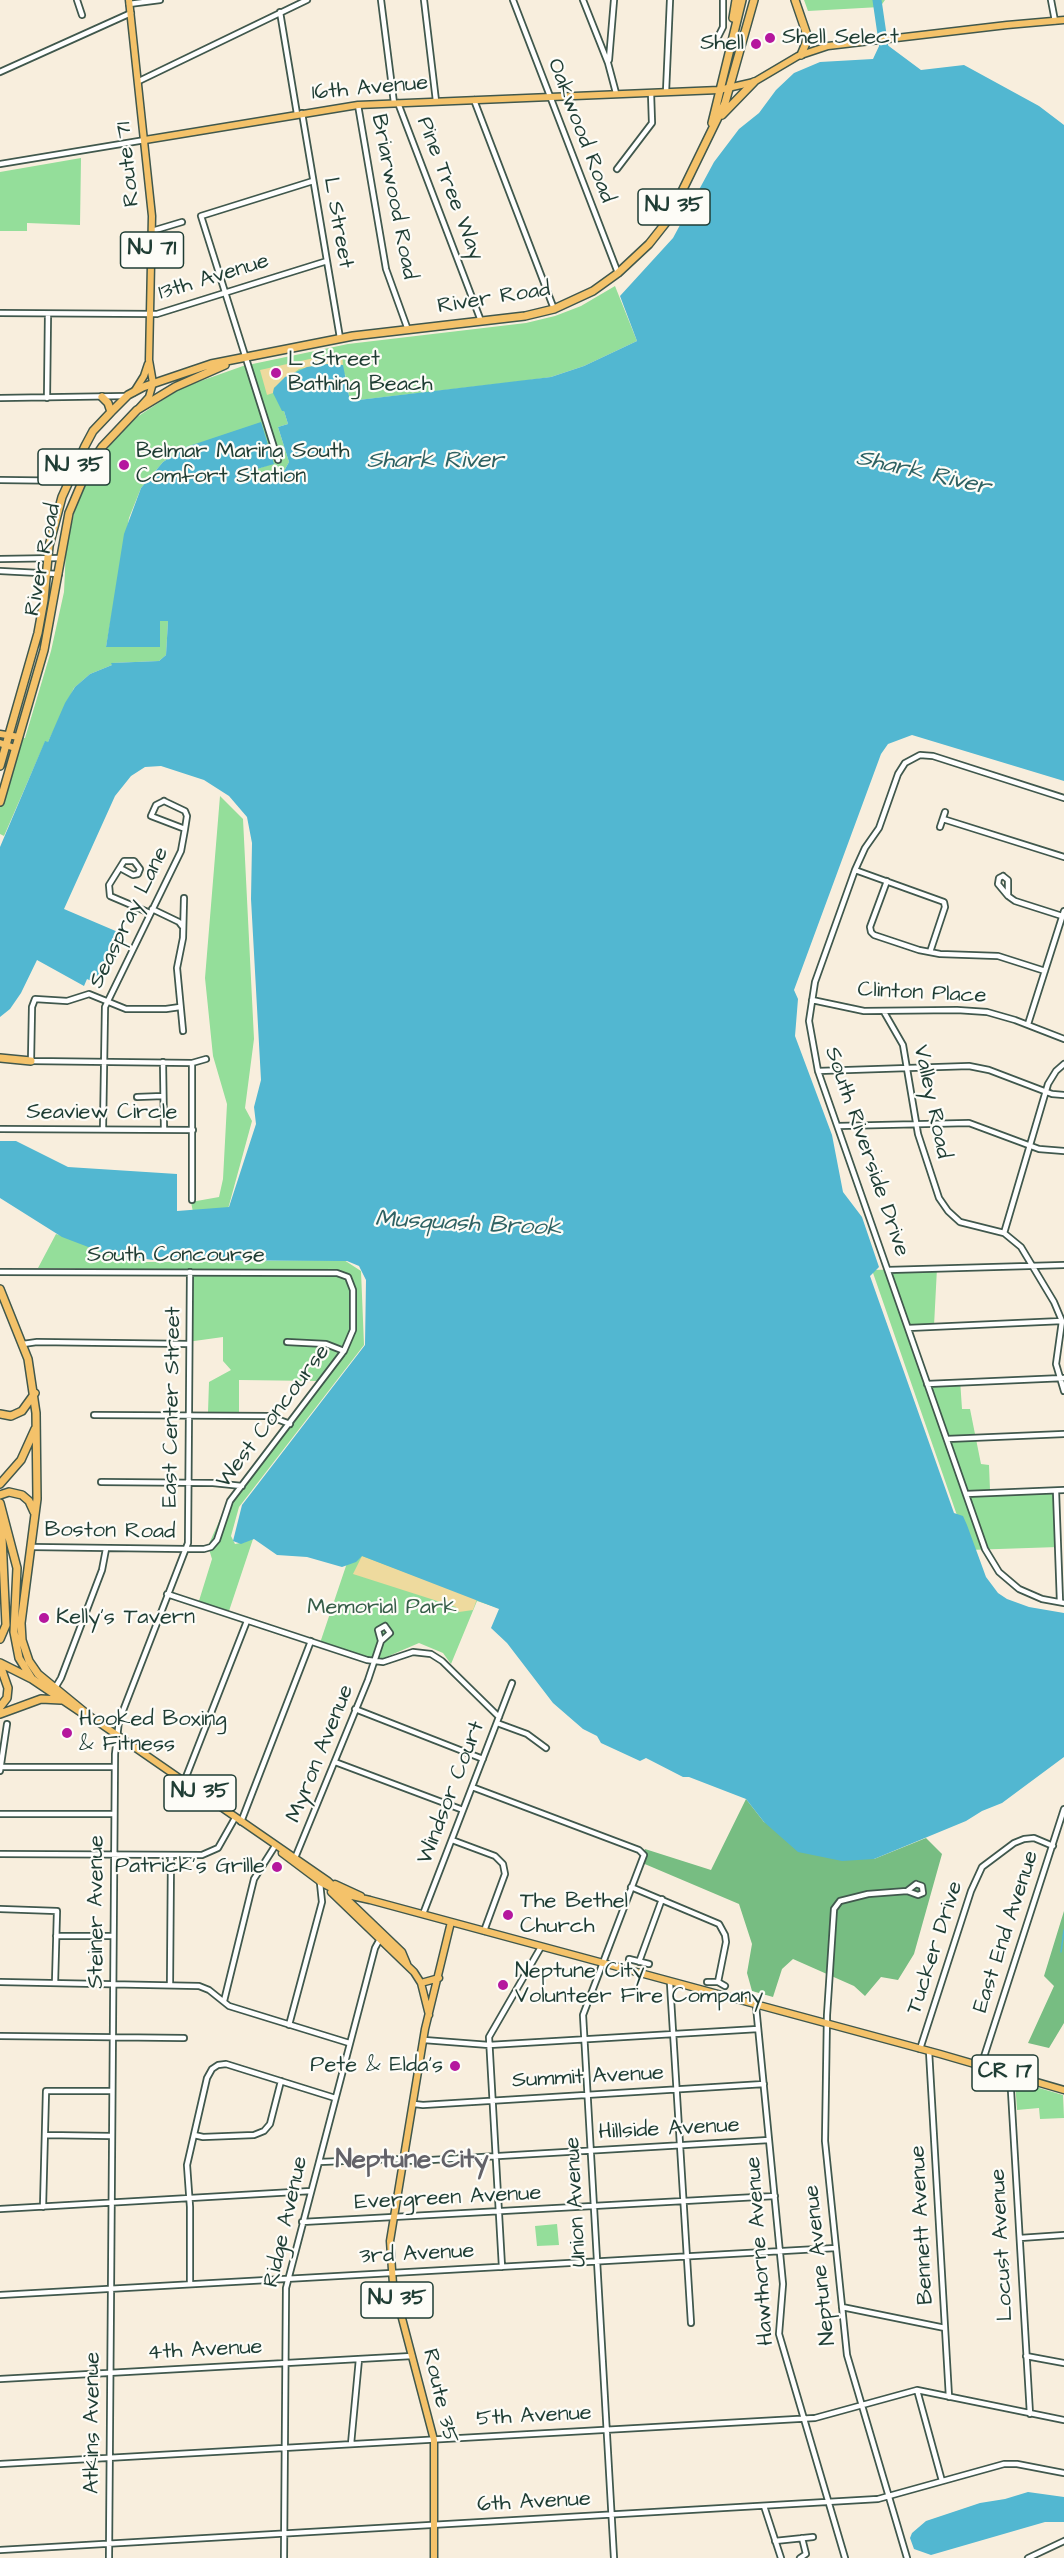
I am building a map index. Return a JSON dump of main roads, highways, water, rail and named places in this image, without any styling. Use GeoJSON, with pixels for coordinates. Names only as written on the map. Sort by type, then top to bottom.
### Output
{"type":"FeatureCollection","features":[{"type":"Feature","properties":{"kind":"highway"},"geometry":{"type":"LineString","coordinates":[[730,42],[736,0]]}},
{"type":"Feature","properties":{"kind":"highway","name":"River Road"},"geometry":{"type":"LineString","coordinates":[[711,129],[730,42],[742,0]]}},
{"type":"Feature","properties":{"kind":"highway","name":"River Road"},"geometry":{"type":"LineString","coordinates":[[0,802],[44,650],[69,513],[82,481],[102,447],[137,410],[175,387],[232,362],[340,338],[481,321],[554,309],[586,296],[618,273],[649,244],[663,227],[731,88],[754,0]]}},
{"type":"Feature","properties":{"kind":"highway"},"geometry":{"type":"LineString","coordinates":[[795,0],[807,35],[801,55]]}},
{"type":"Feature","properties":{"kind":"highway"},"geometry":{"type":"LineString","coordinates":[[711,129],[750,83]]}},
{"type":"Feature","properties":{"kind":"highway","name":"River Road"},"geometry":{"type":"LineString","coordinates":[[0,766],[3,744],[9,734],[38,633],[56,518],[68,481],[93,431],[131,394],[153,383],[211,364],[232,362]]}},
{"type":"Feature","properties":{"kind":"highway"},"geometry":{"type":"LineString","coordinates":[[102,397],[108,403],[111,412]]}},
{"type":"Feature","properties":{"kind":"highway"},"geometry":{"type":"LineString","coordinates":[[0,1058],[31,1061]]}},
{"type":"Feature","properties":{"kind":"highway","name":"NJ 35"},"geometry":{"type":"LineString","coordinates":[[0,1289],[23,1344],[35,1392],[38,1481],[21,1623],[22,1640],[33,1668],[88,1715]]}},
{"type":"Feature","properties":{"kind":"highway"},"geometry":{"type":"LineString","coordinates":[[0,1300],[8,1310]]}},
{"type":"Feature","properties":{"kind":"highway"},"geometry":{"type":"LineString","coordinates":[[0,1414],[11,1416],[22,1411],[35,1392]]}},
{"type":"Feature","properties":{"kind":"highway"},"geometry":{"type":"LineString","coordinates":[[0,1484],[21,1460],[37,1426]]}},
{"type":"Feature","properties":{"kind":"highway"},"geometry":{"type":"LineString","coordinates":[[0,1495],[9,1492],[22,1495],[29,1501],[35,1514]]}},
{"type":"Feature","properties":{"kind":"highway"},"geometry":{"type":"LineString","coordinates":[[0,1505],[5,1612],[5,1628],[0,1639]]}},
{"type":"Feature","properties":{"kind":"highway","name":"NJ 35"},"geometry":{"type":"LineString","coordinates":[[0,1505],[15,1551],[17,1568],[14,1640],[22,1664],[32,1679],[88,1715]]}},
{"type":"Feature","properties":{"kind":"highway"},"geometry":{"type":"LineString","coordinates":[[0,1597],[5,1612]]}},
{"type":"Feature","properties":{"kind":"highway"},"geometry":{"type":"LineString","coordinates":[[0,1664],[32,1679]]}},
{"type":"Feature","properties":{"kind":"highway"},"geometry":{"type":"LineString","coordinates":[[0,1664],[8,1688],[7,1698],[0,1707]]}},
{"type":"Feature","properties":{"kind":"highway"},"geometry":{"type":"LineString","coordinates":[[0,1714],[41,1699],[62,1700]]}},
{"type":"Feature","properties":{"kind":"main road","name":"Route 71"},"geometry":{"type":"LineString","coordinates":[[129,2],[145,140],[152,231],[149,360]]}},
{"type":"Feature","properties":{"kind":"main road","name":"16th Avenue"},"geometry":{"type":"LineString","coordinates":[[145,140],[358,105],[719,90],[750,83],[801,55],[828,46],[1064,20]]}},
{"type":"Feature","properties":{"kind":"main road","name":"NJ 71"},"geometry":{"type":"LineString","coordinates":[[149,360],[153,383]]}},
{"type":"Feature","properties":{"kind":"main road","name":"NJ 71"},"geometry":{"type":"LineString","coordinates":[[131,394],[144,376],[149,360]]}},
{"type":"Feature","properties":{"kind":"main road"},"geometry":{"type":"LineString","coordinates":[[137,410],[149,397],[153,383]]}},
{"type":"Feature","properties":{"kind":"main road"},"geometry":{"type":"LineString","coordinates":[[0,734],[19,737]]}},
{"type":"Feature","properties":{"kind":"main road"},"geometry":{"type":"LineString","coordinates":[[3,744],[15,748]]}},
{"type":"Feature","properties":{"kind":"main road","name":"NJ 35"},"geometry":{"type":"LineString","coordinates":[[88,1715],[295,1858],[324,1882],[407,1964]]}},
{"type":"Feature","properties":{"kind":"main road","name":"NJ 35"},"geometry":{"type":"LineString","coordinates":[[276,1846],[292,1862],[324,1882]]}},
{"type":"Feature","properties":{"kind":"main road","name":"CR 17"},"geometry":{"type":"LineString","coordinates":[[324,1882],[343,1894],[929,2051],[1064,2090]]}},
{"type":"Feature","properties":{"kind":"main road","name":"CR 17"},"geometry":{"type":"LineString","coordinates":[[324,1882],[370,1900]]}},
{"type":"Feature","properties":{"kind":"main road","name":"NJ 35"},"geometry":{"type":"LineString","coordinates":[[343,1894],[402,1952],[407,1964]]}},
{"type":"Feature","properties":{"kind":"main road"},"geometry":{"type":"LineString","coordinates":[[429,2015],[451,1922]]}},
{"type":"Feature","properties":{"kind":"main road","name":"Route 35"},"geometry":{"type":"LineString","coordinates":[[407,1964],[421,1983],[429,2015],[390,2241],[392,2273],[434,2440],[434,2558]]}},
{"type":"Feature","properties":{"kind":"main road"},"geometry":{"type":"LineString","coordinates":[[421,1983],[439,1978]]}},
{"type":"Feature","properties":{"kind":"water"},"geometry":{"type":"Polygon","coordinates":[[[880,44],[886,44],[921,70],[964,65],[1039,106],[1064,125],[1064,781],[912,735],[888,744],[881,754],[794,990],[798,999],[795,1036],[832,1135],[843,1192],[862,1217],[879,1267],[870,1276],[954,1513],[963,1516],[986,1577],[998,1593],[1029,1607],[1064,1613],[1064,1757],[1002,1803],[966,1821],[874,1859],[842,1861],[798,1852],[764,1822],[746,1799],[689,1777],[683,1777],[646,1758],[640,1761],[601,1743],[597,1736],[583,1729],[553,1703],[507,1643],[491,1628],[499,1609],[362,1556],[356,1562],[342,1567],[307,1557],[277,1555],[254,1539],[241,1544],[233,1541],[242,1505],[365,1345],[366,1280],[359,1266],[347,1261],[153,1260],[104,1253],[62,1237],[0,1198],[0,1141],[16,1141],[68,1167],[177,1174],[177,1211],[229,1207],[256,1124],[254,1107],[261,1080],[251,899],[252,843],[247,817],[229,796],[204,780],[161,766],[145,767],[131,776],[115,796],[64,909],[125,935],[96,983],[87,979],[84,986],[37,960],[21,993],[10,1009],[0,1017],[0,847],[45,741],[48,742],[65,703],[75,687],[90,674],[112,665],[111,663],[159,661],[166,655],[168,621],[160,621],[160,647],[106,647],[124,534],[141,488],[163,462],[186,447],[261,422],[274,464],[257,469],[259,478],[284,471],[289,462],[278,427],[288,424],[284,411],[273,393],[274,388],[285,377],[307,367],[327,364],[343,365],[350,401],[551,377],[584,366],[637,341],[620,296],[673,238],[714,162],[739,129],[759,113],[776,90],[794,73],[820,62],[873,59],[880,44]]]}},
{"type":"Feature","properties":{"kind":"water"},"geometry":{"type":"Polygon","coordinates":[[[1028,2492],[1064,2497],[1064,2522],[1045,2522],[931,2555],[914,2549],[910,2538],[912,2533],[926,2521],[980,2503],[1028,2492]]]}},
{"type":"Feature","properties":{"kind":"waterway"},"geometry":{"type":"LineString","coordinates":[[877,0],[884,48]]}},
{"type":"Feature","properties":{"kind":"waterway"},"geometry":{"type":"LineString","coordinates":[[1061,1952],[1064,1930]]}},
{"type":"Feature","properties":{"kind":"place","name":"Shell Select"},"geometry":{"type":"Point","coordinates":[770,38]}},
{"type":"Feature","properties":{"kind":"place","name":"Shell"},"geometry":{"type":"Point","coordinates":[756,44]}},
{"type":"Feature","properties":{"kind":"place","name":"L Street Bathing Beach"},"geometry":{"type":"Point","coordinates":[276,373]}},
{"type":"Feature","properties":{"kind":"place","name":"Belmar Marina South Comfort Station"},"geometry":{"type":"Point","coordinates":[124,465]}},
{"type":"Feature","properties":{"kind":"place","name":"Kelly's Tavern"},"geometry":{"type":"Point","coordinates":[44,1618]}},
{"type":"Feature","properties":{"kind":"place","name":"Hooked Boxing & Fitness"},"geometry":{"type":"Point","coordinates":[67,1733]}},
{"type":"Feature","properties":{"kind":"place","name":"Patrick’s Grille"},"geometry":{"type":"Point","coordinates":[277,1867]}},
{"type":"Feature","properties":{"kind":"place","name":"The Bethel Church"},"geometry":{"type":"Point","coordinates":[508,1915]}},
{"type":"Feature","properties":{"kind":"place","name":"Neptune City Volunteer Fire Company"},"geometry":{"type":"Point","coordinates":[503,1985]}},
{"type":"Feature","properties":{"kind":"place","name":"Pete & Elda's"},"geometry":{"type":"Point","coordinates":[455,2066]}},
{"type":"Feature","properties":{"kind":"district","name":"Neptune City"},"geometry":{"type":"Point","coordinates":[412,2162]}},
{"type":"Feature","properties":{"kind":"water label","name":"Shark River"},"geometry":{"type":"Point","coordinates":[435,462]}},
{"type":"Feature","properties":{"kind":"water label","name":"Shark River"},"geometry":{"type":"Point","coordinates":[923,474]}},
{"type":"Feature","properties":{"kind":"water label","name":"Musquash Brook"},"geometry":{"type":"Point","coordinates":[468,1225]}},
{"type":"Feature","properties":{"kind":"park label","name":"Memorial Park"},"geometry":{"type":"Point","coordinates":[382,1608]}}]}
